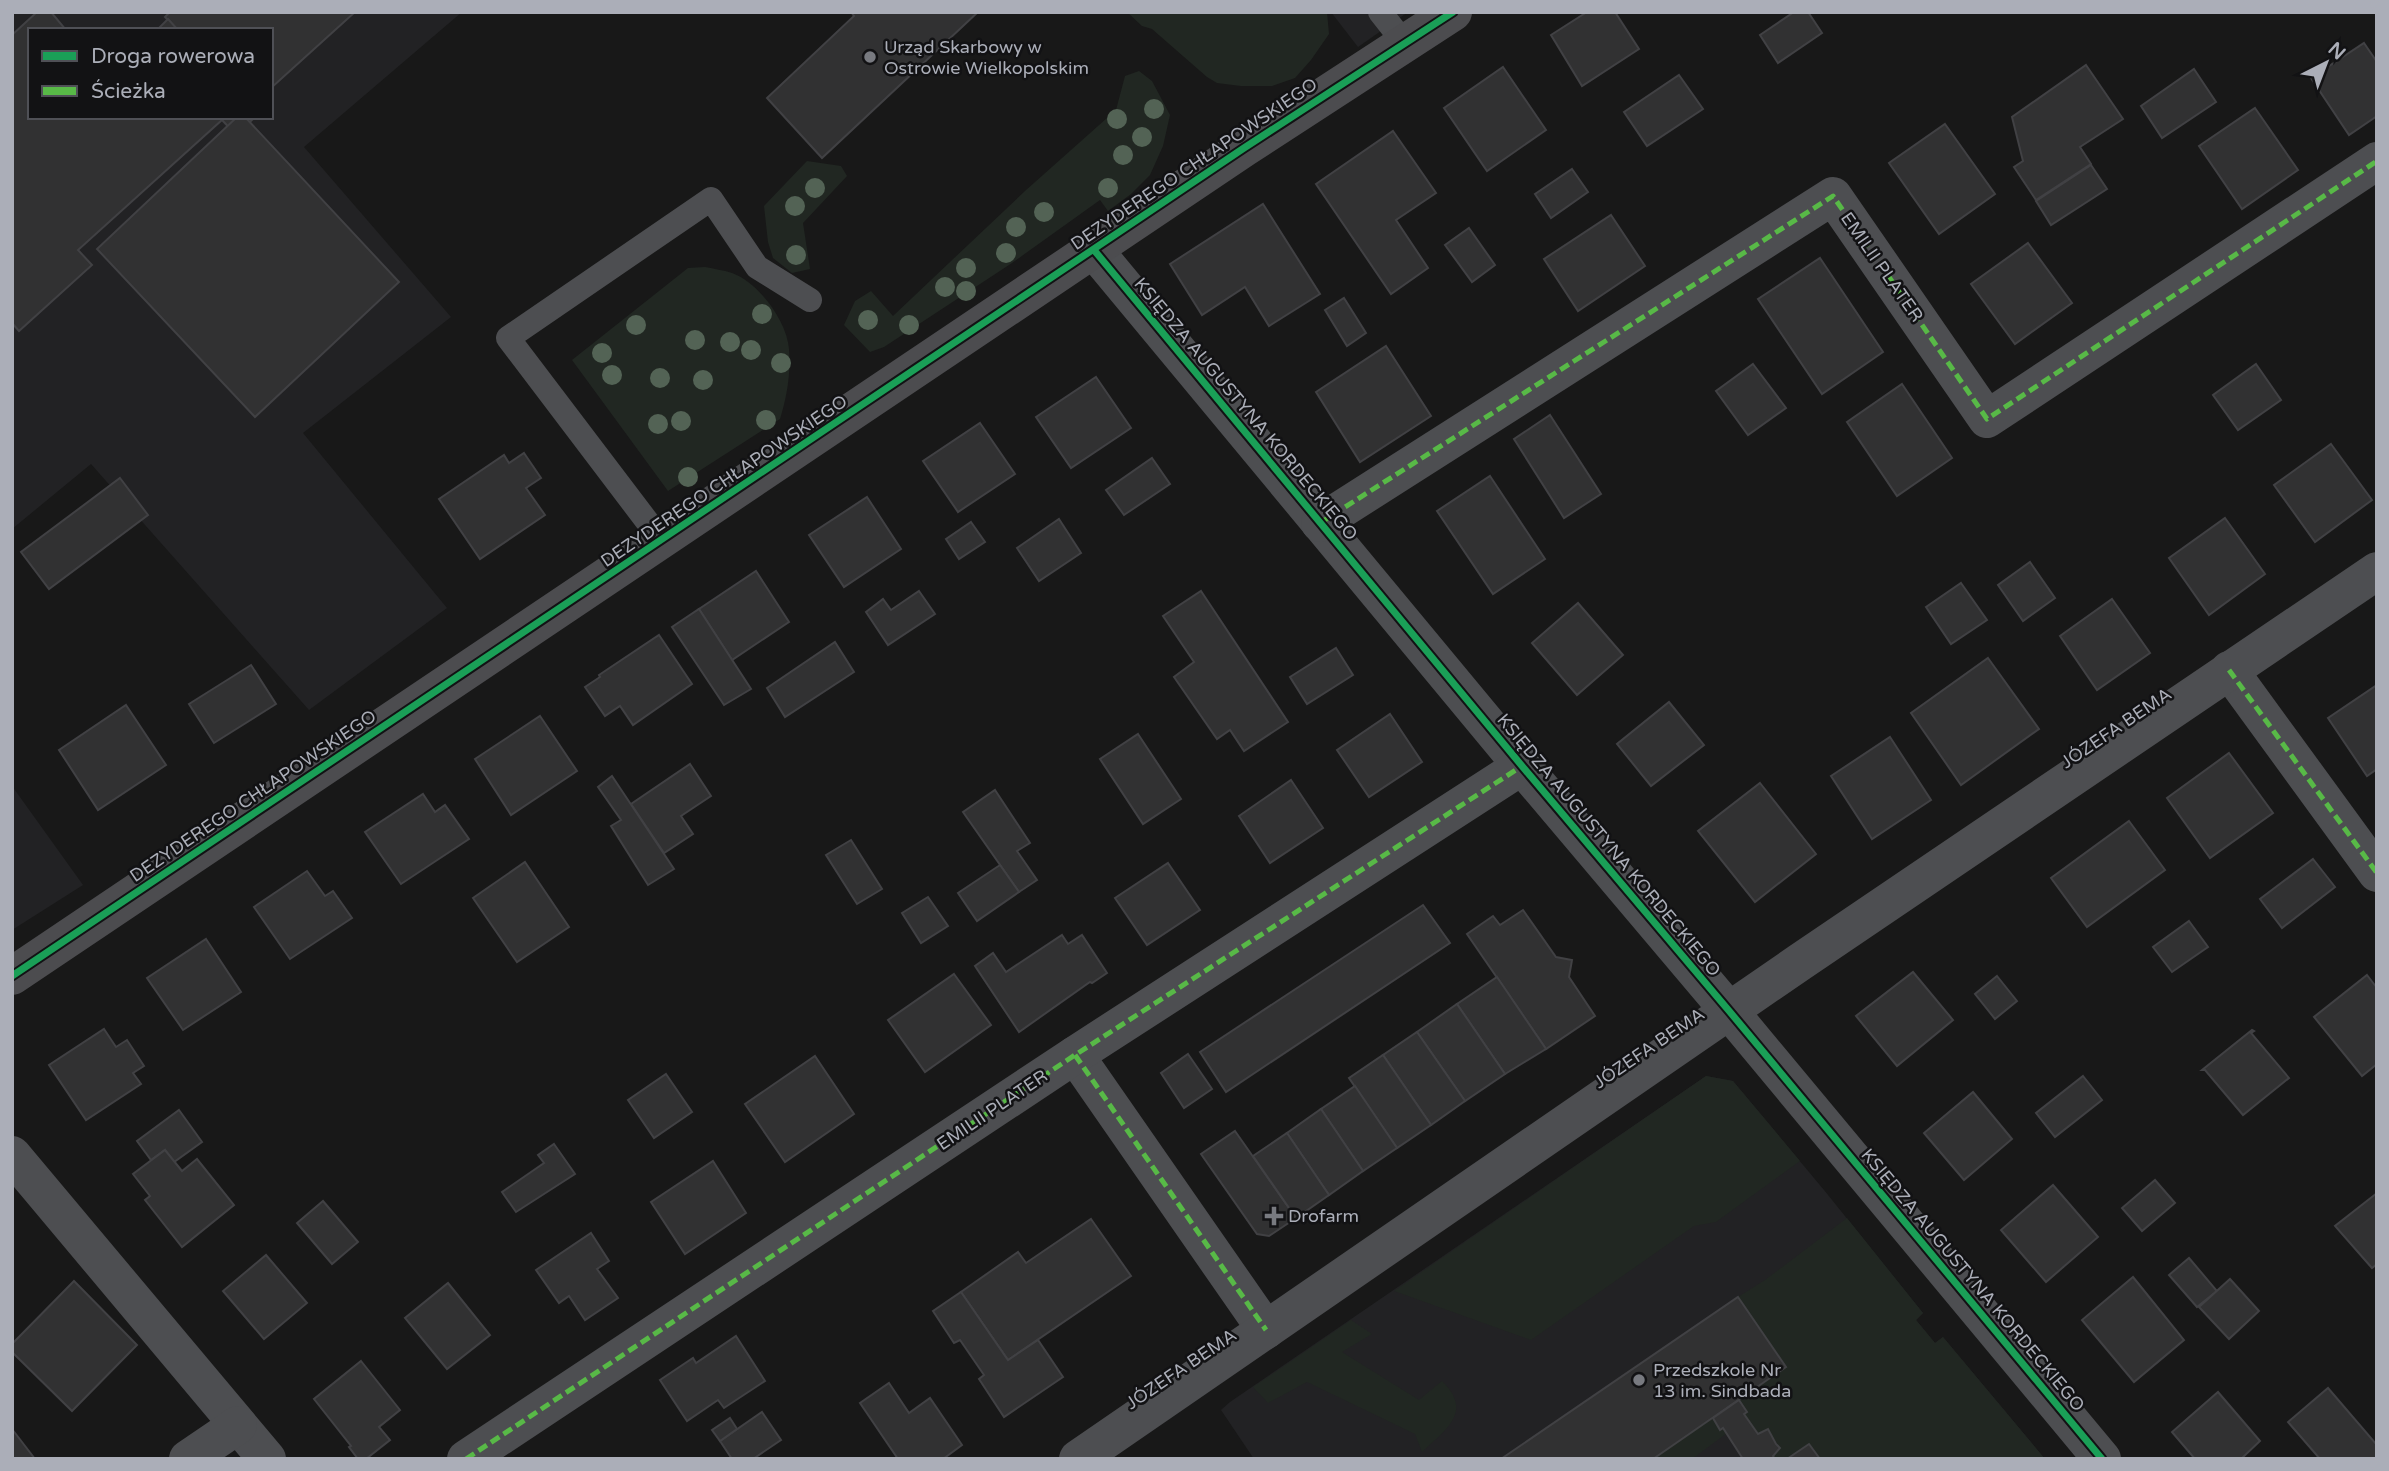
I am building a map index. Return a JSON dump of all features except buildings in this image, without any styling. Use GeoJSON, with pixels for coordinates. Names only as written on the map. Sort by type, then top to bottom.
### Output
{"type":"FeatureCollection","features":[{"type":"Feature","properties":{"kind":"street","name":"DEZYDEREGO CHŁAPOWSKIEGO"},"geometry":{"type":"LineString","coordinates":[[12,976],[1244,148],[1454,12]]}},
{"type":"Feature","properties":{"kind":"street","name":"EMILII PLATER"},"geometry":{"type":"LineString","coordinates":[[1320,523],[1833,196],[1987,419],[2377,161]]}},
{"type":"Feature","properties":{"kind":"street","name":"KSIĘDZA AUGUSTYNA KORDECKIEGO"},"geometry":{"type":"LineString","coordinates":[[1094,250],[2102,1459]]}},
{"type":"Feature","properties":{"kind":"street","name":"JÓZEFA BEMA"},"geometry":{"type":"LineString","coordinates":[[1078,1459],[2377,571]]}},
{"type":"Feature","properties":{"kind":"street"},"geometry":{"type":"LineString","coordinates":[[2229,670],[2377,873]]}},
{"type":"Feature","properties":{"kind":"street","name":"EMILII PLATER"},"geometry":{"type":"LineString","coordinates":[[466,1459],[1075,1055],[1522,766]]}},
{"type":"Feature","properties":{"kind":"street"},"geometry":{"type":"LineString","coordinates":[[1075,1055],[1266,1329]]}},
{"type":"Feature","properties":{"kind":"street"},"geometry":{"type":"LineString","coordinates":[[12,1155],[268,1459]]}},
{"type":"Feature","properties":{"kind":"street"},"geometry":{"type":"LineString","coordinates":[[188,1459],[238,1425]]}},
{"type":"Feature","properties":{"kind":"lane"},"geometry":{"type":"LineString","coordinates":[[1380,12],[1406,45]]}},
{"type":"Feature","properties":{"kind":"lane"},"geometry":{"type":"LineString","coordinates":[[662,541],[508,338],[711,199],[757,267],[810,300]]}},
{"type":"Feature","properties":{"kind":"shaded area"},"geometry":{"type":"Polygon","coordinates":[[[12,12],[462,12],[304,147],[451,317],[303,433],[447,608],[309,710],[91,464],[12,529],[12,12]]]}},
{"type":"Feature","properties":{"kind":"shaded area"},"geometry":{"type":"Polygon","coordinates":[[[1127,12],[1327,12],[1329,34],[1295,78],[1272,86],[1241,86],[1217,83],[1207,77],[1152,29],[1142,26],[1127,12]]]}},
{"type":"Feature","properties":{"kind":"shaded area"},"geometry":{"type":"Polygon","coordinates":[[[1331,12],[1408,12],[1358,47],[1331,12]]]}},
{"type":"Feature","properties":{"kind":"shaded area"},"geometry":{"type":"Polygon","coordinates":[[[1139,71],[1152,81],[1170,115],[1163,146],[1150,175],[1131,194],[1108,211],[1100,200],[1012,263],[884,347],[870,352],[844,325],[855,301],[871,291],[893,316],[1025,191],[1116,110],[1125,76],[1139,71]]]}},
{"type":"Feature","properties":{"kind":"shaded area"},"geometry":{"type":"Polygon","coordinates":[[[807,161],[841,166],[847,176],[803,223],[810,269],[792,273],[773,258],[768,242],[764,206],[807,161]]]}},
{"type":"Feature","properties":{"kind":"shaded area"},"geometry":{"type":"Polygon","coordinates":[[[705,267],[742,278],[770,304],[783,327],[789,349],[786,393],[780,419],[668,491],[572,360],[688,268],[705,267]]]}},
{"type":"Feature","properties":{"kind":"shaded area"},"geometry":{"type":"Polygon","coordinates":[[[12,786],[83,885],[12,930],[12,786]]]}},
{"type":"Feature","properties":{"kind":"shaded area"},"geometry":{"type":"Polygon","coordinates":[[[1706,1076],[1733,1081],[1923,1313],[1916,1320],[1935,1343],[1943,1337],[2045,1459],[1254,1459],[1221,1410],[1230,1402],[1706,1076]]]}},
{"type":"Feature","properties":{"kind":"shaded area"},"geometry":{"type":"Polygon","coordinates":[[[1706,1076],[1733,1081],[1800,1161],[1716,1222],[1694,1226],[1531,1340],[1394,1291],[1706,1076]]]}},
{"type":"Feature","properties":{"kind":"shaded area"},"geometry":{"type":"Polygon","coordinates":[[[1847,1218],[1923,1313],[1916,1320],[1935,1343],[1943,1337],[2045,1459],[1820,1459],[1809,1444],[1787,1459],[1775,1459],[1773,1456],[1780,1448],[1768,1430],[1758,1434],[1744,1414],[1747,1411],[1739,1400],[1786,1366],[1738,1297],[1847,1218]]]}},
{"type":"Feature","properties":{"kind":"shaded area"},"geometry":{"type":"Polygon","coordinates":[[[1351,1320],[1372,1334],[1342,1352],[1419,1400],[1442,1381],[1451,1392],[1456,1402],[1453,1420],[1422,1452],[1415,1434],[1307,1382],[1268,1403],[1253,1387],[1351,1320]]]}},
{"type":"Feature","properties":{"kind":"shaded area"},"geometry":{"type":"Polygon","coordinates":[[[1713,1418],[1720,1429],[1723,1428],[1727,1433],[1692,1459],[1653,1459],[1713,1418]]]}},
{"type":"Feature","properties":{"kind":"marked path"},"geometry":{"type":"LineString","coordinates":[[1320,523],[1833,196],[1987,419],[2377,161]]}},
{"type":"Feature","properties":{"kind":"marked path"},"geometry":{"type":"LineString","coordinates":[[2229,670],[2377,873]]}},
{"type":"Feature","properties":{"kind":"marked path"},"geometry":{"type":"LineString","coordinates":[[466,1459],[1075,1055],[1522,766]]}},
{"type":"Feature","properties":{"kind":"marked path"},"geometry":{"type":"LineString","coordinates":[[1075,1055],[1266,1330]]}},
{"type":"Feature","properties":{"kind":"cycle path"},"geometry":{"type":"LineString","coordinates":[[12,976],[1244,148],[1453,12]]}},
{"type":"Feature","properties":{"kind":"cycle path"},"geometry":{"type":"LineString","coordinates":[[1094,250],[2102,1459]]}},
{"type":"Feature","properties":{"kind":"place","name":"Urząd Skarbowy w Ostrowie Wielkopolskim"},"geometry":{"type":"Point","coordinates":[870,57]}},
{"type":"Feature","properties":{"kind":"place","name":"Drofarm"},"geometry":{"type":"Point","coordinates":[1274,1216]}},
{"type":"Feature","properties":{"kind":"place","name":"Przedszkole Nr 13 im. Sindbada"},"geometry":{"type":"Point","coordinates":[1639,1380]}}]}
